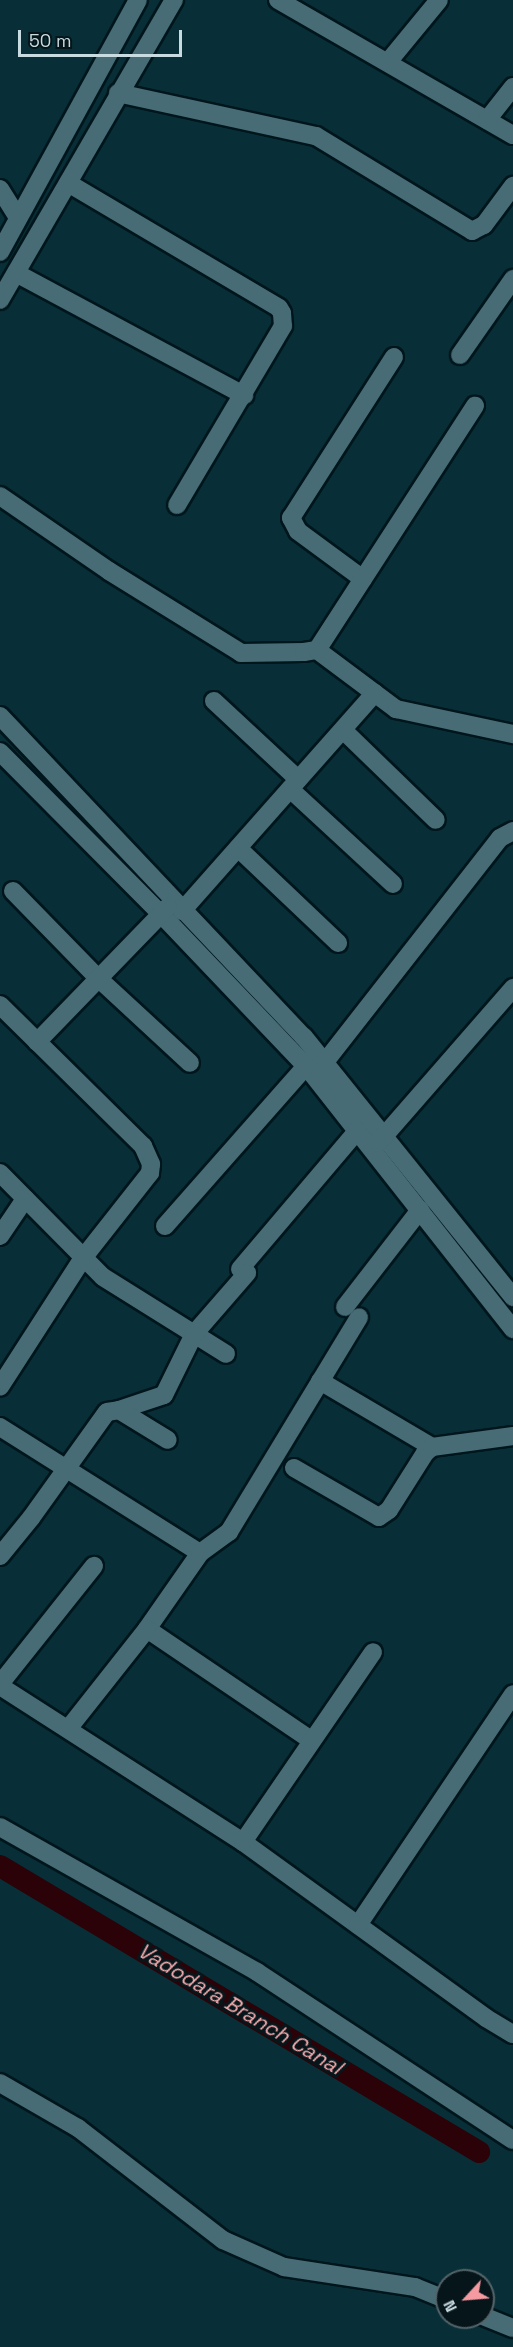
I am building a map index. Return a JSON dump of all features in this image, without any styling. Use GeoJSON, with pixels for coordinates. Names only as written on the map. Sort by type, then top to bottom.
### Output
{"type":"FeatureCollection","features":[{"type":"Feature","properties":{"kind":"street"},"geometry":{"type":"LineString","coordinates":[[0,252],[138,0]]}},
{"type":"Feature","properties":{"kind":"street"},"geometry":{"type":"LineString","coordinates":[[0,300],[174,0]]}},
{"type":"Feature","properties":{"kind":"street"},"geometry":{"type":"LineString","coordinates":[[278,0],[303,5],[388,63],[513,135]]}},
{"type":"Feature","properties":{"kind":"street"},"geometry":{"type":"LineString","coordinates":[[388,63],[439,0]]}},
{"type":"Feature","properties":{"kind":"street"},"geometry":{"type":"LineString","coordinates":[[487,120],[513,87]]}},
{"type":"Feature","properties":{"kind":"street"},"geometry":{"type":"LineString","coordinates":[[118,93],[316,136],[472,231],[484,225],[513,186]]}},
{"type":"Feature","properties":{"kind":"street"},"geometry":{"type":"LineString","coordinates":[[68,183],[279,308],[282,313],[284,326],[177,505]]}},
{"type":"Feature","properties":{"kind":"street"},"geometry":{"type":"LineString","coordinates":[[0,189],[18,218]]}},
{"type":"Feature","properties":{"kind":"street"},"geometry":{"type":"LineString","coordinates":[[16,273],[244,395]]}},
{"type":"Feature","properties":{"kind":"street"},"geometry":{"type":"LineString","coordinates":[[460,355],[513,279]]}},
{"type":"Feature","properties":{"kind":"street"},"geometry":{"type":"LineString","coordinates":[[363,579],[298,531],[291,518],[394,357]]}},
{"type":"Feature","properties":{"kind":"street"},"geometry":{"type":"LineString","coordinates":[[316,650],[476,406]]}},
{"type":"Feature","properties":{"kind":"street"},"geometry":{"type":"LineString","coordinates":[[0,496],[109,571],[241,653],[316,650],[396,709],[513,734]]}},
{"type":"Feature","properties":{"kind":"street"},"geometry":{"type":"LineString","coordinates":[[37,1042],[98,978],[238,848],[375,693]]}},
{"type":"Feature","properties":{"kind":"street"},"geometry":{"type":"LineString","coordinates":[[214,701],[393,884]]}},
{"type":"Feature","properties":{"kind":"street"},"geometry":{"type":"LineString","coordinates":[[0,716],[172,909],[306,1066],[513,1329]]}},
{"type":"Feature","properties":{"kind":"street"},"geometry":{"type":"LineString","coordinates":[[343,730],[436,820]]}},
{"type":"Feature","properties":{"kind":"street"},"geometry":{"type":"LineString","coordinates":[[0,752],[172,909],[304,1036],[513,1297]]}},
{"type":"Feature","properties":{"kind":"street"},"geometry":{"type":"LineString","coordinates":[[325,1062],[500,838],[513,831]]}},
{"type":"Feature","properties":{"kind":"street"},"geometry":{"type":"LineString","coordinates":[[238,848],[339,943]]}},
{"type":"Feature","properties":{"kind":"street"},"geometry":{"type":"LineString","coordinates":[[13,891],[98,978],[190,1063]]}},
{"type":"Feature","properties":{"kind":"street"},"geometry":{"type":"LineString","coordinates":[[372,1149],[513,988]]}},
{"type":"Feature","properties":{"kind":"street"},"geometry":{"type":"LineString","coordinates":[[0,1005],[142,1146],[151,1164],[150,1173],[83,1258],[0,1387]]}},
{"type":"Feature","properties":{"kind":"street"},"geometry":{"type":"LineString","coordinates":[[165,1226],[306,1066]]}},
{"type":"Feature","properties":{"kind":"street"},"geometry":{"type":"LineString","coordinates":[[0,1556],[31,1518],[107,1412],[164,1395],[194,1334],[357,1131]]}},
{"type":"Feature","properties":{"kind":"street"},"geometry":{"type":"LineString","coordinates":[[0,1173],[103,1277],[226,1354]]}},
{"type":"Feature","properties":{"kind":"street"},"geometry":{"type":"LineString","coordinates":[[0,1236],[25,1199]]}},
{"type":"Feature","properties":{"kind":"street"},"geometry":{"type":"LineString","coordinates":[[68,1729],[147,1629],[200,1553],[229,1533],[320,1381],[352,1312],[420,1210]]}},
{"type":"Feature","properties":{"kind":"street"},"geometry":{"type":"LineString","coordinates":[[320,1381],[432,1447]]}},
{"type":"Feature","properties":{"kind":"street"},"geometry":{"type":"LineString","coordinates":[[119,1410],[168,1440]]}},
{"type":"Feature","properties":{"kind":"street"},"geometry":{"type":"LineString","coordinates":[[0,1427],[200,1553]]}},
{"type":"Feature","properties":{"kind":"street"},"geometry":{"type":"LineString","coordinates":[[294,1468],[380,1517],[389,1510],[425,1453],[432,1447],[513,1436]]}},
{"type":"Feature","properties":{"kind":"street"},"geometry":{"type":"LineString","coordinates":[[94,1566],[0,1685],[243,1842],[486,2018],[513,2034]]}},
{"type":"Feature","properties":{"kind":"street"},"geometry":{"type":"LineString","coordinates":[[147,1629],[311,1740]]}},
{"type":"Feature","properties":{"kind":"street"},"geometry":{"type":"LineString","coordinates":[[243,1842],[311,1740],[374,1652]]}},
{"type":"Feature","properties":{"kind":"street"},"geometry":{"type":"LineString","coordinates":[[358,1925],[513,1694]]}},
{"type":"Feature","properties":{"kind":"street"},"geometry":{"type":"LineString","coordinates":[[0,1827],[256,1972],[513,2140]]}},
{"type":"Feature","properties":{"kind":"street"},"geometry":{"type":"LineString","coordinates":[[0,2083],[78,2128],[223,2240],[284,2267],[415,2287],[435,2295]]}},
{"type":"Feature","properties":{"kind":"street"},"geometry":{"type":"LineString","coordinates":[[495,2321],[513,2328]]}},
{"type":"Feature","properties":{"kind":"waterway","name":"Vadodara Branch Canal"},"geometry":{"type":"LineString","coordinates":[[0,1866],[479,2152]]}}]}
